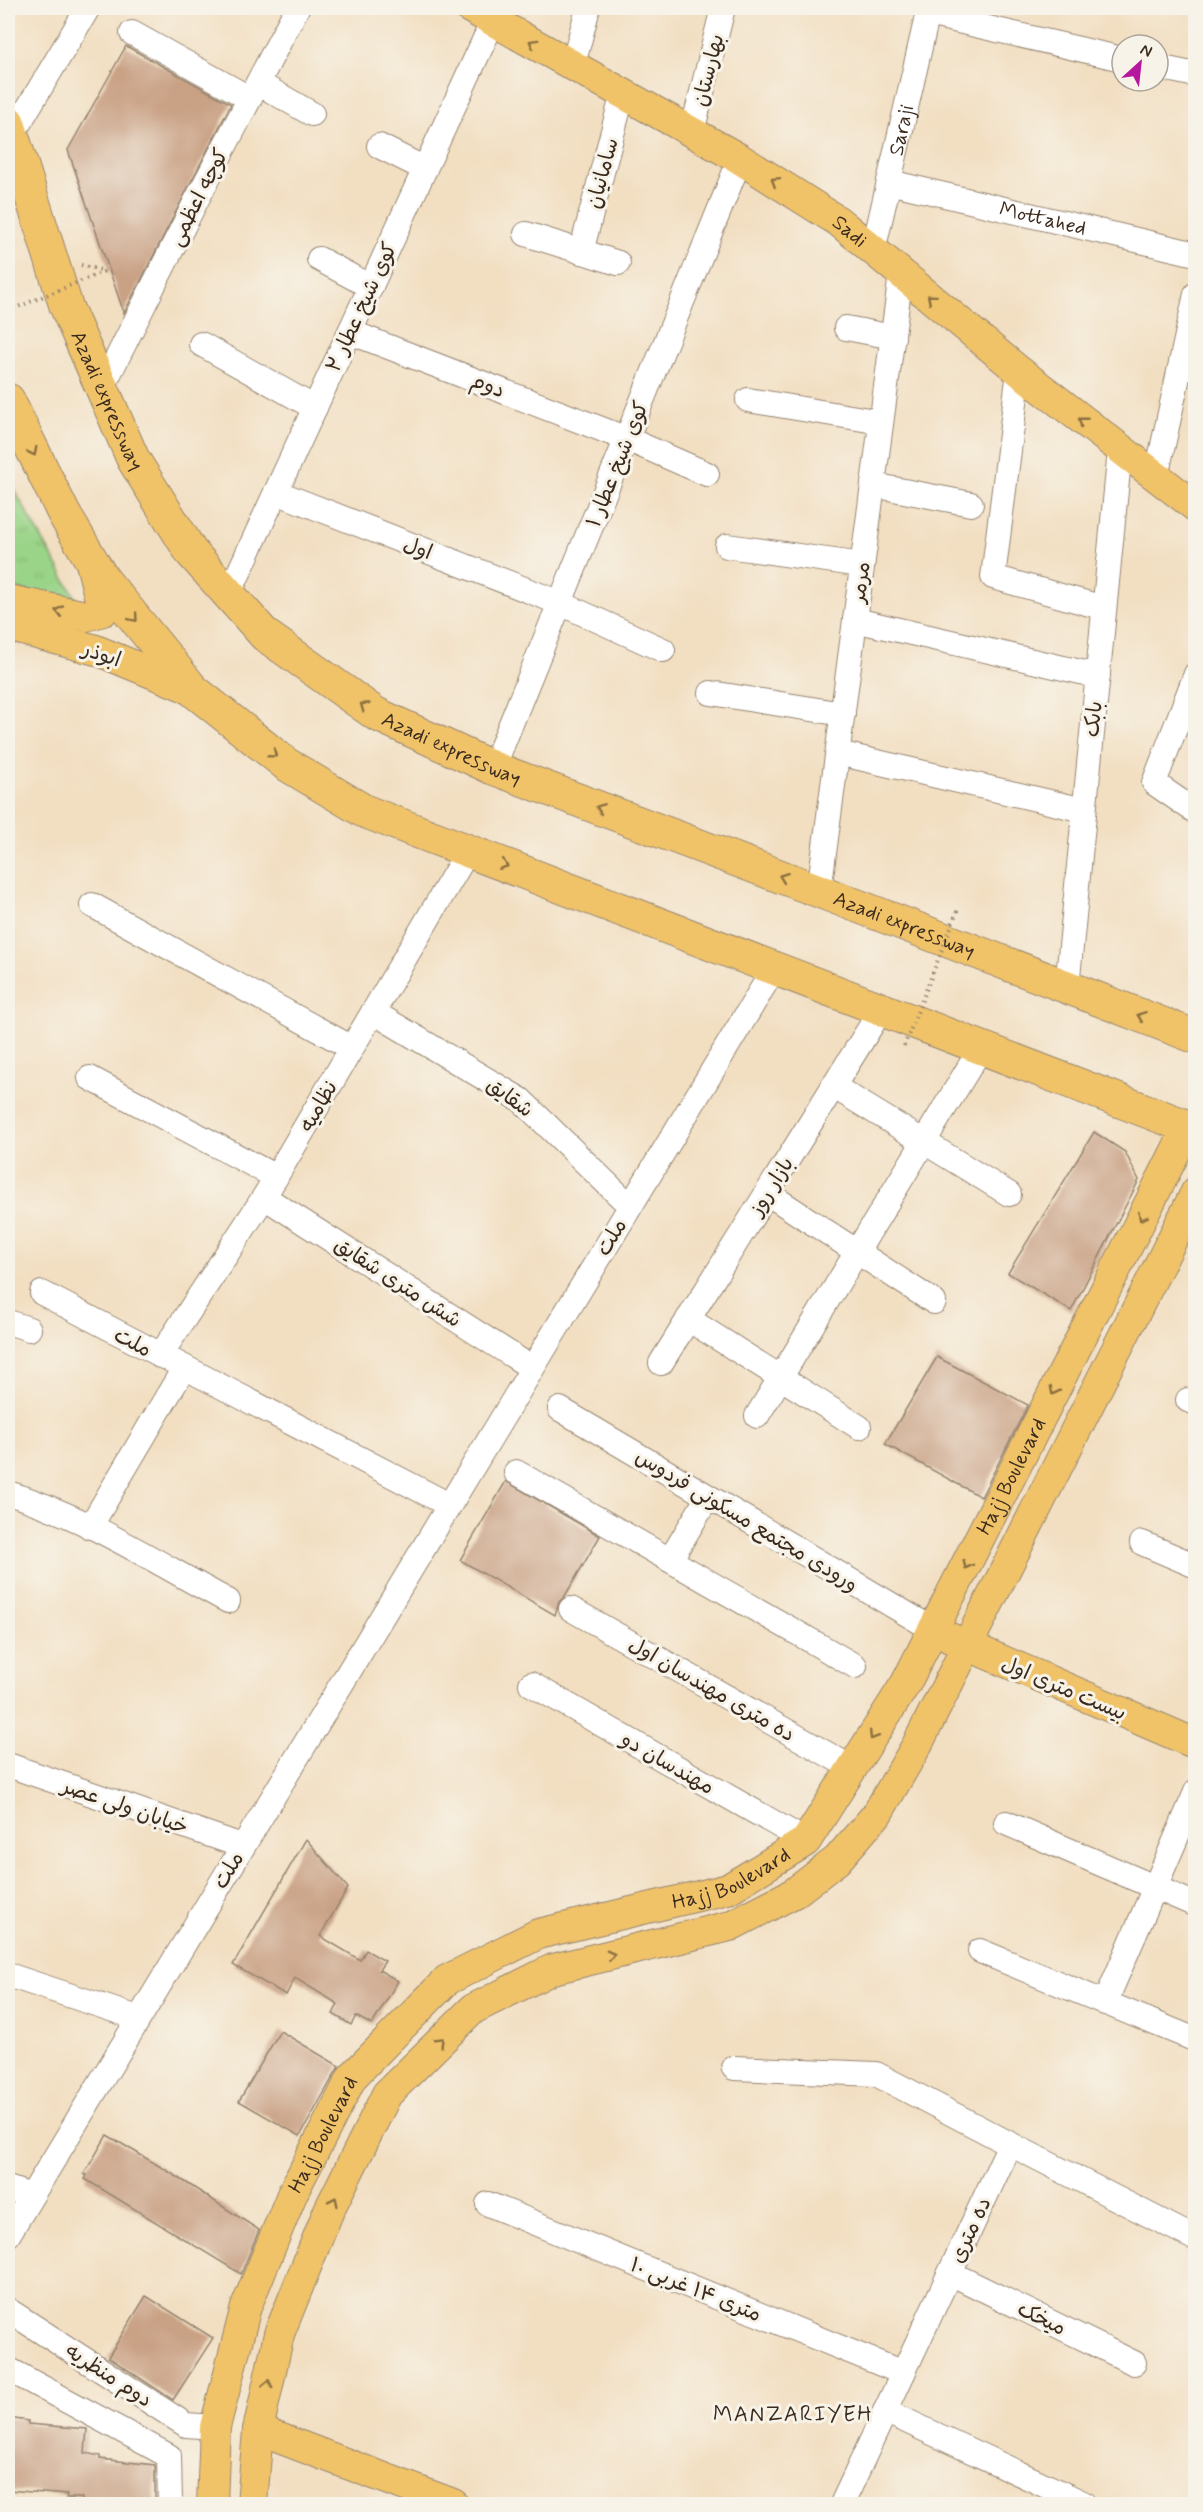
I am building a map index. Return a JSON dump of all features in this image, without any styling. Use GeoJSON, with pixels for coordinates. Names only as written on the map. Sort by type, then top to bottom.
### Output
{"type":"FeatureCollection","features":[{"type":"Feature","properties":{"kind":"highway","name":"Azadi expressway"},"geometry":{"type":"LineString","coordinates":[[10,129],[66,306],[133,459],[191,552],[265,634],[376,714],[493,768],[1196,1037]]}},
{"type":"Feature","properties":{"kind":"highway"},"geometry":{"type":"LineString","coordinates":[[8,399],[64,514],[89,557],[125,609],[193,690],[286,764],[364,811],[1192,1128]]}},
{"type":"Feature","properties":{"kind":"main road","name":"Sadi"},"geometry":{"type":"LineString","coordinates":[[482,14],[740,159],[838,221],[1019,371],[1196,507]]}},
{"type":"Feature","properties":{"kind":"main road","name":"ابوذر"},"geometry":{"type":"LineString","coordinates":[[8,600],[86,616],[103,611],[89,557]]}},
{"type":"Feature","properties":{"kind":"main road","name":"ابوذر"},"geometry":{"type":"LineString","coordinates":[[8,626],[96,650],[193,690]]}},
{"type":"Feature","properties":{"kind":"main road","name":"Hajj Boulevard"},"geometry":{"type":"LineString","coordinates":[[212,2505],[215,2427],[246,2307],[293,2192],[352,2076],[447,1980],[538,1934],[728,1889],[806,1841],[906,1683],[1164,1173],[1192,1128]]}},
{"type":"Feature","properties":{"kind":"main road"},"geometry":{"type":"LineString","coordinates":[[1164,1173],[1196,1185]]}},
{"type":"Feature","properties":{"kind":"main road","name":"Hajj Boulevard"},"geometry":{"type":"LineString","coordinates":[[252,2505],[258,2430],[279,2334],[330,2210],[387,2094],[473,2009],[553,1969],[730,1926],[794,1893],[837,1860],[878,1814],[917,1745],[1196,1192]]}},
{"type":"Feature","properties":{"kind":"main road","name":"بیست متری اول"},"geometry":{"type":"LineString","coordinates":[[934,1630],[967,1647],[1196,1744]]}},
{"type":"Feature","properties":{"kind":"main road"},"geometry":{"type":"LineString","coordinates":[[388,2040],[414,2067]]}},
{"type":"Feature","properties":{"kind":"main road"},"geometry":{"type":"LineString","coordinates":[[258,2430],[453,2505]]}},
{"type":"Feature","properties":{"kind":"street"},"geometry":{"type":"LineString","coordinates":[[10,129],[88,8]]}},
{"type":"Feature","properties":{"kind":"street","name":"کوچه اعظمی"},"geometry":{"type":"LineString","coordinates":[[102,388],[297,8]]}},
{"type":"Feature","properties":{"kind":"street"},"geometry":{"type":"LineString","coordinates":[[573,65],[588,8]]}},
{"type":"Feature","properties":{"kind":"street","name":"بهارستان"},"geometry":{"type":"LineString","coordinates":[[692,132],[723,8]]}},
{"type":"Feature","properties":{"kind":"street"},"geometry":{"type":"LineString","coordinates":[[928,11],[1110,56]]}},
{"type":"Feature","properties":{"kind":"street","name":"Saraji"},"geometry":{"type":"LineString","coordinates":[[873,251],[928,11]]}},
{"type":"Feature","properties":{"kind":"street","name":"کوی شیخ عطار ۲"},"geometry":{"type":"LineString","coordinates":[[229,594],[425,169],[482,14]]}},
{"type":"Feature","properties":{"kind":"street"},"geometry":{"type":"LineString","coordinates":[[132,33],[254,91],[312,114]]}},
{"type":"Feature","properties":{"kind":"street"},"geometry":{"type":"LineString","coordinates":[[1170,70],[1196,75]]}},
{"type":"Feature","properties":{"kind":"street","name":"سامانیان"},"geometry":{"type":"LineString","coordinates":[[580,252],[623,93]]}},
{"type":"Feature","properties":{"kind":"street"},"geometry":{"type":"LineString","coordinates":[[379,146],[425,169]]}},
{"type":"Feature","properties":{"kind":"street","name":"کوی شیخ عطار ۱"},"geometry":{"type":"LineString","coordinates":[[493,768],[740,159]]}},
{"type":"Feature","properties":{"kind":"street","name":"Mottahed"},"geometry":{"type":"LineString","coordinates":[[889,182],[1196,254]]}},
{"type":"Feature","properties":{"kind":"street"},"geometry":{"type":"LineString","coordinates":[[526,234],[618,263]]}},
{"type":"Feature","properties":{"kind":"street"},"geometry":{"type":"LineString","coordinates":[[319,259],[371,287]]}},
{"type":"Feature","properties":{"kind":"street","name":"مرمر"},"geometry":{"type":"LineString","coordinates":[[819,891],[901,274]]}},
{"type":"Feature","properties":{"kind":"street"},"geometry":{"type":"LineString","coordinates":[[1156,477],[1196,294]]}},
{"type":"Feature","properties":{"kind":"street"},"geometry":{"type":"LineString","coordinates":[[846,328],[893,337]]}},
{"type":"Feature","properties":{"kind":"street","name":"دوم"},"geometry":{"type":"LineString","coordinates":[[350,332],[627,439],[706,474]]}},
{"type":"Feature","properties":{"kind":"street"},"geometry":{"type":"LineString","coordinates":[[201,344],[315,408]]}},
{"type":"Feature","properties":{"kind":"street"},"geometry":{"type":"LineString","coordinates":[[1019,371],[993,577],[1104,608]]}},
{"type":"Feature","properties":{"kind":"street"},"geometry":{"type":"LineString","coordinates":[[748,400],[882,422]]}},
{"type":"Feature","properties":{"kind":"street","name":"بابک"},"geometry":{"type":"LineString","coordinates":[[1067,987],[1120,450]]}},
{"type":"Feature","properties":{"kind":"street"},"geometry":{"type":"LineString","coordinates":[[873,485],[971,504]]}},
{"type":"Feature","properties":{"kind":"street","name":"اول"},"geometry":{"type":"LineString","coordinates":[[276,492],[560,603],[663,650]]}},
{"type":"Feature","properties":{"kind":"street"},"geometry":{"type":"LineString","coordinates":[[727,546],[862,565]]}},
{"type":"Feature","properties":{"kind":"street"},"geometry":{"type":"LineString","coordinates":[[855,620],[1098,676]]}},
{"type":"Feature","properties":{"kind":"street"},"geometry":{"type":"LineString","coordinates":[[1195,677],[1154,783],[1196,812]]}},
{"type":"Feature","properties":{"kind":"street"},"geometry":{"type":"LineString","coordinates":[[711,693],[843,714]]}},
{"type":"Feature","properties":{"kind":"street"},"geometry":{"type":"LineString","coordinates":[[838,753],[1084,810]]}},
{"type":"Feature","properties":{"kind":"street","name":"نظامیه"},"geometry":{"type":"LineString","coordinates":[[160,1356],[270,1187],[468,851]]}},
{"type":"Feature","properties":{"kind":"street"},"geometry":{"type":"LineString","coordinates":[[93,905],[352,1048]]}},
{"type":"Feature","properties":{"kind":"street","name":"ملت"},"geometry":{"type":"LineString","coordinates":[[8,2235],[774,969]]}},
{"type":"Feature","properties":{"kind":"street","name":"بازار روز"},"geometry":{"type":"LineString","coordinates":[[661,1363],[880,1010]]}},
{"type":"Feature","properties":{"kind":"street","name":"شقایق"},"geometry":{"type":"LineString","coordinates":[[373,1012],[521,1100],[630,1206]]}},
{"type":"Feature","properties":{"kind":"street"},"geometry":{"type":"LineString","coordinates":[[757,1416],[981,1048]]}},
{"type":"Feature","properties":{"kind":"street","name":"شش متری شقایق"},"geometry":{"type":"LineString","coordinates":[[90,1078],[270,1187],[532,1368]]}},
{"type":"Feature","properties":{"kind":"street"},"geometry":{"type":"LineString","coordinates":[[833,1086],[1009,1194]]}},
{"type":"Feature","properties":{"kind":"street"},"geometry":{"type":"LineString","coordinates":[[767,1192],[934,1302]]}},
{"type":"Feature","properties":{"kind":"street","name":"ملت"},"geometry":{"type":"LineString","coordinates":[[42,1293],[449,1505]]}},
{"type":"Feature","properties":{"kind":"street"},"geometry":{"type":"LineString","coordinates":[[688,1319],[859,1427]]}},
{"type":"Feature","properties":{"kind":"street"},"geometry":{"type":"LineString","coordinates":[[90,1527],[184,1368]]}},
{"type":"Feature","properties":{"kind":"street","name":"ورودی مجتمع مسکونی فردوس"},"geometry":{"type":"LineString","coordinates":[[560,1409],[934,1630]]}},
{"type":"Feature","properties":{"kind":"street"},"geometry":{"type":"LineString","coordinates":[[516,1472],[855,1666]]}},
{"type":"Feature","properties":{"kind":"street"},"geometry":{"type":"LineString","coordinates":[[8,1493],[25,1498],[90,1527],[228,1601]]}},
{"type":"Feature","properties":{"kind":"street"},"geometry":{"type":"LineString","coordinates":[[670,1560],[708,1497]]}},
{"type":"Feature","properties":{"kind":"street"},"geometry":{"type":"LineString","coordinates":[[1142,1543],[1196,1566]]}},
{"type":"Feature","properties":{"kind":"street","name":"ده متری مهندسان اول"},"geometry":{"type":"LineString","coordinates":[[571,1609],[852,1768]]}},
{"type":"Feature","properties":{"kind":"street","name":"مهندسان دو"},"geometry":{"type":"LineString","coordinates":[[531,1684],[806,1841]]}},
{"type":"Feature","properties":{"kind":"street","name":"خیابان ولی عصر"},"geometry":{"type":"LineString","coordinates":[[8,1765],[242,1846]]}},
{"type":"Feature","properties":{"kind":"street"},"geometry":{"type":"LineString","coordinates":[[1105,2003],[1196,1792]]}},
{"type":"Feature","properties":{"kind":"street"},"geometry":{"type":"LineString","coordinates":[[1006,1822],[1196,1905]]}},
{"type":"Feature","properties":{"kind":"street"},"geometry":{"type":"LineString","coordinates":[[980,1951],[1196,2040]]}},
{"type":"Feature","properties":{"kind":"street"},"geometry":{"type":"LineString","coordinates":[[8,1975],[138,2018]]}},
{"type":"Feature","properties":{"kind":"street"},"geometry":{"type":"LineString","coordinates":[[734,2068],[876,2073],[1196,2239]]}},
{"type":"Feature","properties":{"kind":"street","name":"ده متری"},"geometry":{"type":"LineString","coordinates":[[842,2505],[1010,2144]]}},
{"type":"Feature","properties":{"kind":"street"},"geometry":{"type":"LineString","coordinates":[[8,2188],[31,2196]]}},
{"type":"Feature","properties":{"kind":"street","name":"۱۰ متری ۱۴ غربی"},"geometry":{"type":"LineString","coordinates":[[488,2204],[903,2373]]}},
{"type":"Feature","properties":{"kind":"street","name":"میخک"},"geometry":{"type":"LineString","coordinates":[[950,2273],[1134,2363]]}},
{"type":"Feature","properties":{"kind":"street","name":"دوم منظریه"},"geometry":{"type":"LineString","coordinates":[[8,2310],[186,2425],[215,2427]]}},
{"type":"Feature","properties":{"kind":"street"},"geometry":{"type":"LineString","coordinates":[[8,2369],[169,2456],[170,2505]]}},
{"type":"Feature","properties":{"kind":"street"},"geometry":{"type":"LineString","coordinates":[[885,2411],[1083,2503]]}},
{"type":"Feature","properties":{"kind":"path"},"geometry":{"type":"LineString","coordinates":[[8,311],[105,271]]}},
{"type":"Feature","properties":{"kind":"path"},"geometry":{"type":"LineString","coordinates":[[904,1046],[958,909]]}},
{"type":"Feature","properties":{"kind":"green space"},"geometry":{"type":"Polygon","coordinates":[[[8,479],[79,604],[8,587],[8,479]]]}},
{"type":"Feature","properties":{"kind":"building"},"geometry":{"type":"Polygon","coordinates":[[[126,46],[231,104],[124,313],[68,150],[126,46]]]}},
{"type":"Feature","properties":{"kind":"building"},"geometry":{"type":"Polygon","coordinates":[[[1094,1132],[1125,1152],[1139,1180],[1071,1311],[1008,1273],[1094,1132]]]}},
{"type":"Feature","properties":{"kind":"building"},"geometry":{"type":"Polygon","coordinates":[[[937,1357],[1028,1405],[981,1497],[885,1444],[937,1357]]]}},
{"type":"Feature","properties":{"kind":"building"},"geometry":{"type":"Polygon","coordinates":[[[506,1481],[600,1536],[565,1596],[559,1602],[555,1615],[460,1560],[506,1481]]]}},
{"type":"Feature","properties":{"kind":"building"},"geometry":{"type":"Polygon","coordinates":[[[306,1839],[348,1888],[320,1936],[360,1960],[366,1950],[385,1961],[379,1970],[398,1981],[372,2025],[356,2016],[351,2025],[333,2014],[338,2004],[295,1978],[286,1995],[233,1965],[306,1839]]]}},
{"type":"Feature","properties":{"kind":"building"},"geometry":{"type":"Polygon","coordinates":[[[280,2031],[339,2066],[300,2136],[239,2101],[280,2031]]]}},
{"type":"Feature","properties":{"kind":"building"},"geometry":{"type":"Polygon","coordinates":[[[107,2135],[176,2176],[259,2230],[241,2274],[85,2179],[87,2175],[84,2174],[107,2135]]]}},
{"type":"Feature","properties":{"kind":"building"},"geometry":{"type":"Polygon","coordinates":[[[146,2296],[213,2338],[173,2400],[108,2357],[146,2296]]]}},
{"type":"Feature","properties":{"kind":"building"},"geometry":{"type":"Polygon","coordinates":[[[8,2418],[28,2421],[28,2424],[87,2429],[85,2453],[100,2456],[100,2459],[155,2465],[155,2505],[81,2505],[82,2498],[8,2490],[10,2460],[8,2460],[8,2418]]]}},
{"type":"Feature","properties":{"kind":"district","name":"MANZARIYEH"},"geometry":{"type":"Point","coordinates":[793,2413]}}]}
